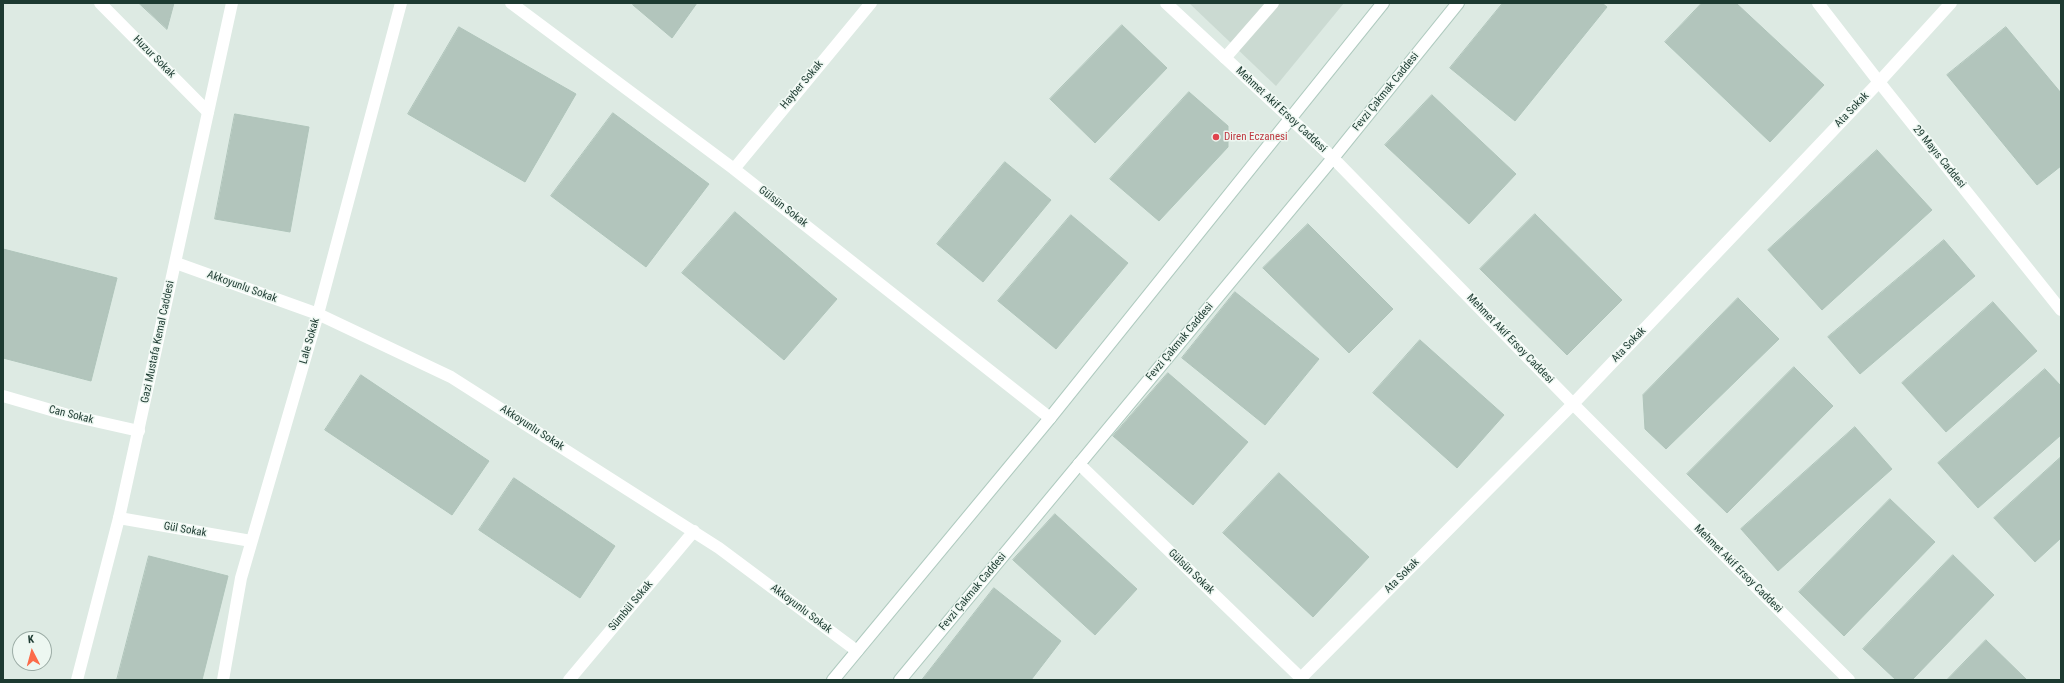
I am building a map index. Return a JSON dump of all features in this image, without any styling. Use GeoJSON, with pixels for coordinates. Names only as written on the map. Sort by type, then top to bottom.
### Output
{"type":"FeatureCollection","features":[{"type":"Feature","properties":{"kind":"street","name":"Huzur Sokak"},"geometry":{"type":"LineString","coordinates":[[100,3],[208,112]]}},
{"type":"Feature","properties":{"kind":"street","name":"Gazi Mustafa Kemal Caddesi"},"geometry":{"type":"LineString","coordinates":[[77,680],[119,518],[139,431],[232,3]]}},
{"type":"Feature","properties":{"kind":"street","name":"Lale Sokak"},"geometry":{"type":"LineString","coordinates":[[223,680],[240,578],[318,314],[401,3]]}},
{"type":"Feature","properties":{"kind":"street","name":"Gülsün Sokak"},"geometry":{"type":"LineString","coordinates":[[511,3],[734,169],[1050,418]]}},
{"type":"Feature","properties":{"kind":"street","name":"Hayber Sokak"},"geometry":{"type":"LineString","coordinates":[[734,169],[871,3]]}},
{"type":"Feature","properties":{"kind":"street","name":"Mehmet Akif Ersoy Caddesi"},"geometry":{"type":"LineString","coordinates":[[1166,3],[1334,158],[1573,404],[1849,680]]}},
{"type":"Feature","properties":{"kind":"street"},"geometry":{"type":"LineString","coordinates":[[1225,58],[1272,3]]}},
{"type":"Feature","properties":{"kind":"street"},"geometry":{"type":"LineString","coordinates":[[833,680],[1050,418],[1383,3]]}},
{"type":"Feature","properties":{"kind":"street","name":"Fevzi Çakmak Caddesi"},"geometry":{"type":"LineString","coordinates":[[900,680],[1334,158],[1458,3]]}},
{"type":"Feature","properties":{"kind":"street","name":"29 Mayıs Caddesi"},"geometry":{"type":"LineString","coordinates":[[1818,3],[1879,82],[2061,310]]}},
{"type":"Feature","properties":{"kind":"street","name":"Ata Sokak"},"geometry":{"type":"LineString","coordinates":[[1301,679],[1573,404],[1879,82],[1951,3]]}},
{"type":"Feature","properties":{"kind":"street","name":"Akkoyunlu Sokak"},"geometry":{"type":"LineString","coordinates":[[176,263],[318,314],[452,377],[694,531],[857,651]]}},
{"type":"Feature","properties":{"kind":"street","name":"Can Sokak"},"geometry":{"type":"LineString","coordinates":[[3,396],[68,416],[139,431]]}},
{"type":"Feature","properties":{"kind":"street","name":"Gülsün Sokak"},"geometry":{"type":"LineString","coordinates":[[1079,464],[1301,679]]}},
{"type":"Feature","properties":{"kind":"street","name":"Gül Sokak"},"geometry":{"type":"LineString","coordinates":[[119,518],[251,541]]}},
{"type":"Feature","properties":{"kind":"street","name":"Sümbül Sokak"},"geometry":{"type":"LineString","coordinates":[[569,680],[694,531]]}},
{"type":"Feature","properties":{"kind":"shaded area"},"geometry":{"type":"Polygon","coordinates":[[[1189,3],[1344,3],[1276,86],[1189,3]]]}},
{"type":"Feature","properties":{"kind":"building"},"geometry":{"type":"Polygon","coordinates":[[[139,3],[174,3],[167,29],[139,3]]]}},
{"type":"Feature","properties":{"kind":"building"},"geometry":{"type":"Polygon","coordinates":[[[634,3],[697,3],[672,38],[633,5],[634,3]]]}},
{"type":"Feature","properties":{"kind":"building"},"geometry":{"type":"Polygon","coordinates":[[[1503,3],[1602,3],[1607,7],[1515,121],[1450,68],[1503,3]]]}},
{"type":"Feature","properties":{"kind":"building"},"geometry":{"type":"Polygon","coordinates":[[[1702,3],[1736,3],[1824,85],[1770,142],[1665,42],[1702,3]]]}},
{"type":"Feature","properties":{"kind":"building"},"geometry":{"type":"Polygon","coordinates":[[[1122,25],[1167,68],[1095,143],[1050,99],[1122,25]]]}},
{"type":"Feature","properties":{"kind":"building"},"geometry":{"type":"Polygon","coordinates":[[[459,27],[576,94],[525,182],[408,114],[459,27]]]}},
{"type":"Feature","properties":{"kind":"building"},"geometry":{"type":"Polygon","coordinates":[[[2006,27],[2061,93],[2061,166],[2037,185],[1947,75],[2006,27]]]}},
{"type":"Feature","properties":{"kind":"building"},"geometry":{"type":"Polygon","coordinates":[[[1189,92],[1228,126],[1228,147],[1159,221],[1110,179],[1189,92]]]}},
{"type":"Feature","properties":{"kind":"building"},"geometry":{"type":"Polygon","coordinates":[[[1432,95],[1516,174],[1469,224],[1385,145],[1432,95]]]}},
{"type":"Feature","properties":{"kind":"building"},"geometry":{"type":"Polygon","coordinates":[[[613,113],[709,184],[646,267],[551,196],[613,113]]]}},
{"type":"Feature","properties":{"kind":"building"},"geometry":{"type":"Polygon","coordinates":[[[235,114],[309,127],[290,232],[215,219],[235,114]]]}},
{"type":"Feature","properties":{"kind":"building"},"geometry":{"type":"Polygon","coordinates":[[[1877,150],[1932,210],[1822,310],[1768,250],[1877,150]]]}},
{"type":"Feature","properties":{"kind":"building"},"geometry":{"type":"Polygon","coordinates":[[[1005,162],[1051,200],[983,282],[937,244],[1005,162]]]}},
{"type":"Feature","properties":{"kind":"building"},"geometry":{"type":"Polygon","coordinates":[[[735,212],[837,299],[784,360],[682,273],[735,212]]]}},
{"type":"Feature","properties":{"kind":"building"},"geometry":{"type":"Polygon","coordinates":[[[1535,214],[1622,300],[1567,355],[1480,269],[1535,214]]]}},
{"type":"Feature","properties":{"kind":"building"},"geometry":{"type":"Polygon","coordinates":[[[1071,215],[1128,263],[1056,349],[998,301],[1071,215]]]}},
{"type":"Feature","properties":{"kind":"building"},"geometry":{"type":"Polygon","coordinates":[[[1308,224],[1393,309],[1349,353],[1263,268],[1308,224]]]}},
{"type":"Feature","properties":{"kind":"building"},"geometry":{"type":"Polygon","coordinates":[[[1944,240],[1975,276],[1860,374],[1828,337],[1944,240]]]}},
{"type":"Feature","properties":{"kind":"building"},"geometry":{"type":"Polygon","coordinates":[[[3,249],[117,278],[91,381],[3,358],[3,249]]]}},
{"type":"Feature","properties":{"kind":"building"},"geometry":{"type":"Polygon","coordinates":[[[1235,292],[1319,359],[1265,425],[1182,358],[1235,292]]]}},
{"type":"Feature","properties":{"kind":"building"},"geometry":{"type":"Polygon","coordinates":[[[1738,298],[1779,339],[1666,449],[1645,429],[1643,395],[1738,298]]]}},
{"type":"Feature","properties":{"kind":"building"},"geometry":{"type":"Polygon","coordinates":[[[1993,302],[2037,351],[1946,432],[1902,383],[1993,302]]]}},
{"type":"Feature","properties":{"kind":"building"},"geometry":{"type":"Polygon","coordinates":[[[1420,340],[1504,415],[1457,468],[1373,393],[1420,340]]]}},
{"type":"Feature","properties":{"kind":"building"},"geometry":{"type":"Polygon","coordinates":[[[1794,367],[1833,406],[1727,513],[1687,474],[1794,367]]]}},
{"type":"Feature","properties":{"kind":"building"},"geometry":{"type":"Polygon","coordinates":[[[2045,369],[2061,386],[2061,435],[1978,508],[1938,463],[2045,369]]]}},
{"type":"Feature","properties":{"kind":"building"},"geometry":{"type":"Polygon","coordinates":[[[1168,373],[1248,442],[1193,505],[1113,436],[1168,373]]]}},
{"type":"Feature","properties":{"kind":"building"},"geometry":{"type":"Polygon","coordinates":[[[361,375],[489,461],[452,515],[325,430],[361,375]]]}},
{"type":"Feature","properties":{"kind":"building"},"geometry":{"type":"Polygon","coordinates":[[[1855,427],[1892,469],[1778,571],[1741,529],[1855,427]]]}},
{"type":"Feature","properties":{"kind":"building"},"geometry":{"type":"Polygon","coordinates":[[[2061,457],[2061,538],[2035,562],[1994,518],[2061,457]]]}},
{"type":"Feature","properties":{"kind":"building"},"geometry":{"type":"Polygon","coordinates":[[[1279,473],[1369,557],[1313,617],[1223,533],[1279,473]]]}},
{"type":"Feature","properties":{"kind":"building"},"geometry":{"type":"Polygon","coordinates":[[[514,478],[615,546],[580,598],[479,530],[514,478]]]}},
{"type":"Feature","properties":{"kind":"building"},"geometry":{"type":"Polygon","coordinates":[[[1890,499],[1935,542],[1844,636],[1799,592],[1890,499]]]}},
{"type":"Feature","properties":{"kind":"building"},"geometry":{"type":"Polygon","coordinates":[[[1055,514],[1137,589],[1095,635],[1013,560],[1055,514]]]}},
{"type":"Feature","properties":{"kind":"building"},"geometry":{"type":"Polygon","coordinates":[[[1953,555],[1994,595],[1912,680],[1896,680],[1863,649],[1953,555]]]}},
{"type":"Feature","properties":{"kind":"building"},"geometry":{"type":"Polygon","coordinates":[[[149,556],[228,576],[202,680],[117,680],[149,556]]]}},
{"type":"Feature","properties":{"kind":"building"},"geometry":{"type":"Polygon","coordinates":[[[994,588],[1061,641],[1031,680],[922,680],[994,588]]]}},
{"type":"Feature","properties":{"kind":"building"},"geometry":{"type":"Polygon","coordinates":[[[1986,640],[2027,680],[1947,680],[1986,640]]]}},
{"type":"Feature","properties":{"kind":"place","name":"Diren Eczanesi"},"geometry":{"type":"Point","coordinates":[1216,137]}}]}
